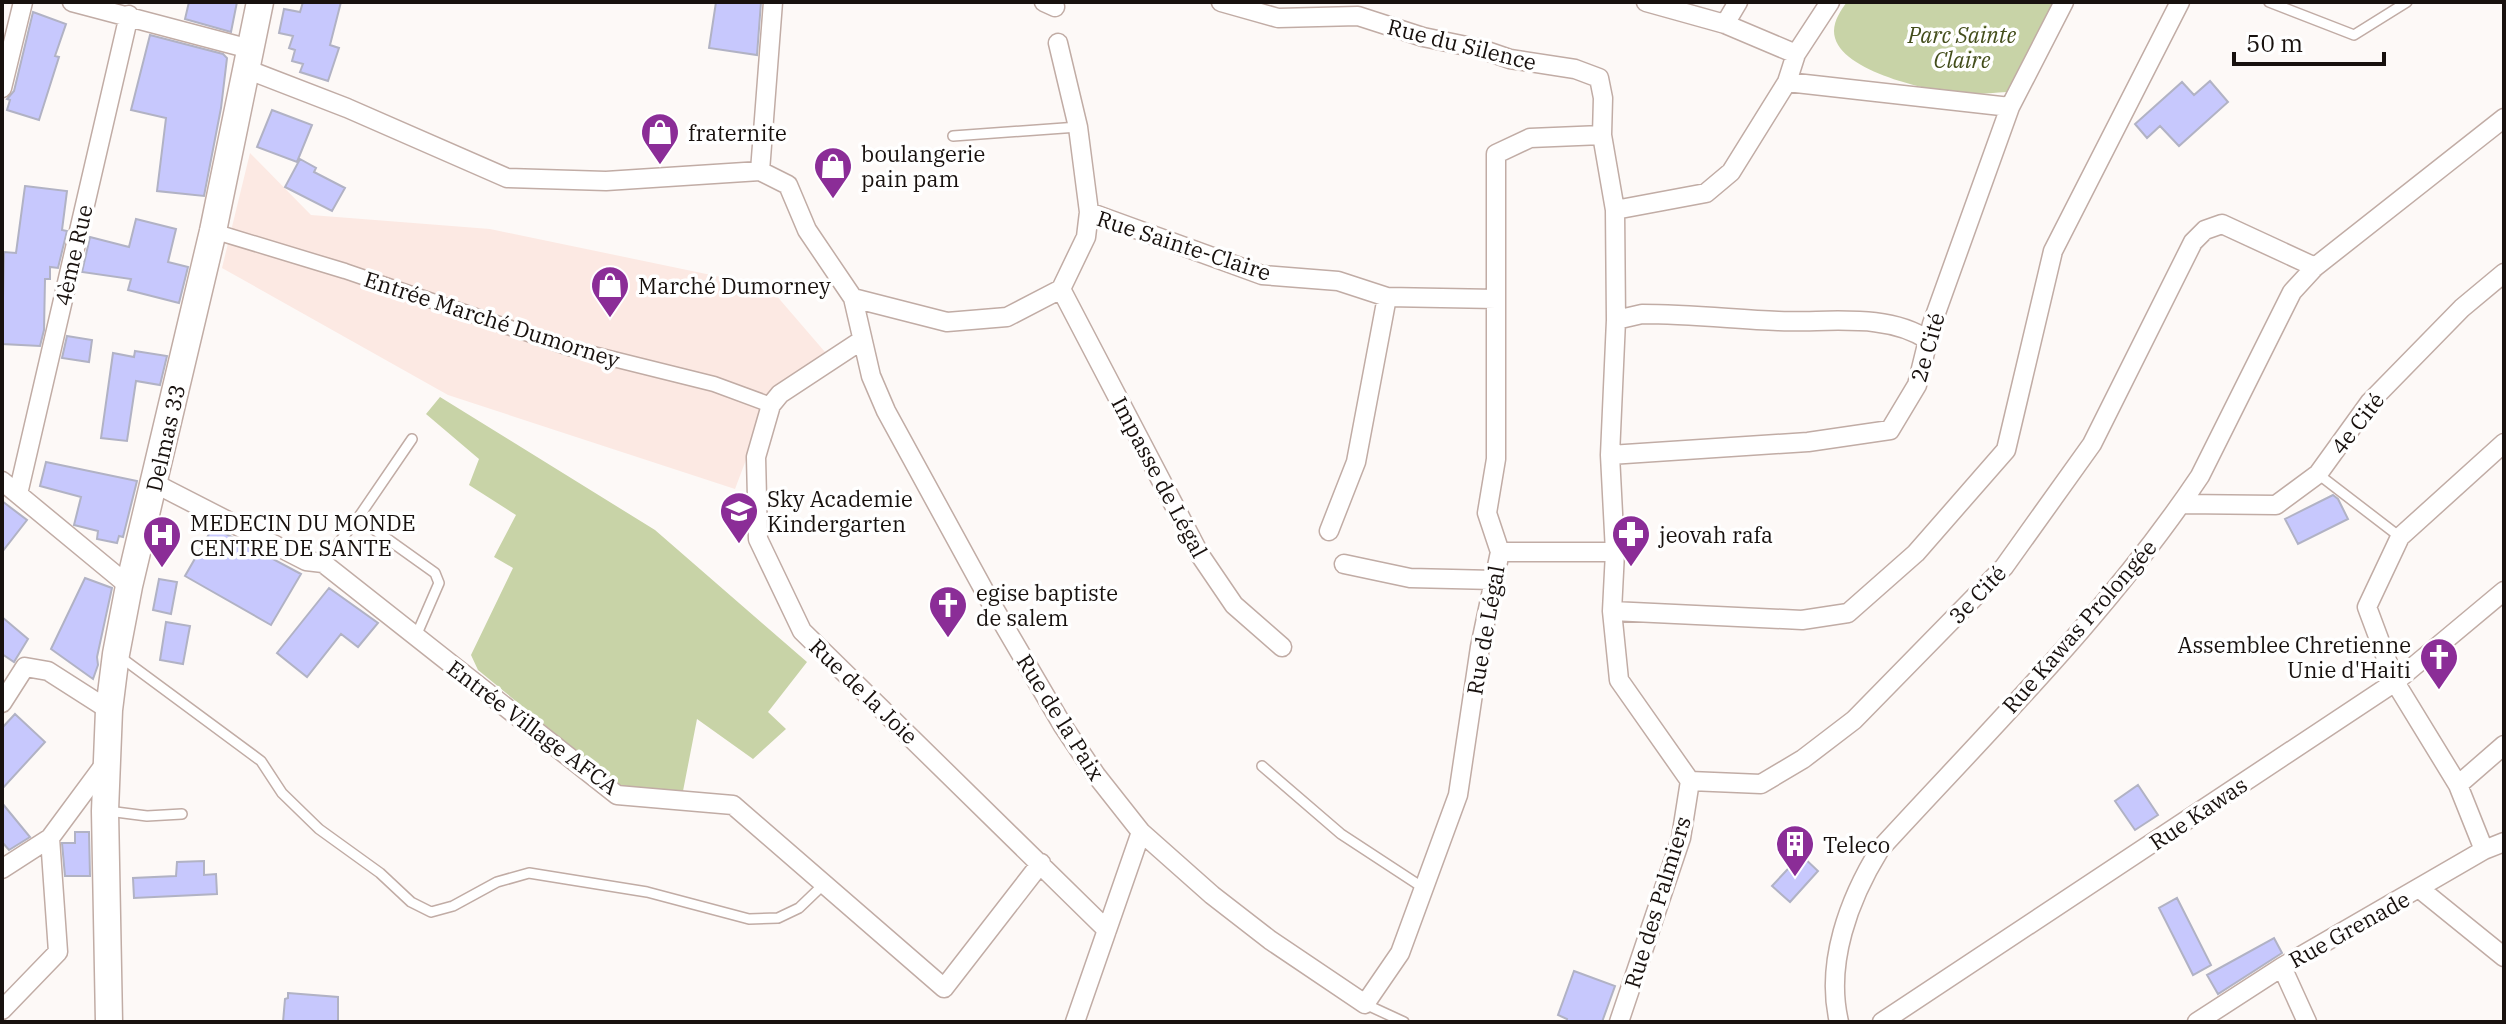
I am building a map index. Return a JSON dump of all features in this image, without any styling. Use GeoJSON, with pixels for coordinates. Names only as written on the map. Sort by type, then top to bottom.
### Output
{"type":"FeatureCollection","features":[{"type":"Feature","properties":{"kind":"main road","name":"Delmas 33"},"geometry":{"type":"LineString","coordinates":[[109,1022],[105,811],[109,710],[116,654],[129,586],[213,231],[260,2]]}},
{"type":"Feature","properties":{"kind":"street"},"geometry":{"type":"LineString","coordinates":[[2,88],[23,2]]}},
{"type":"Feature","properties":{"kind":"street"},"geometry":{"type":"LineString","coordinates":[[72,2],[129,15],[248,59],[347,108],[507,178],[606,181],[760,171],[788,185],[807,230],[853,298],[947,322],[1007,317],[1061,289]]}},
{"type":"Feature","properties":{"kind":"street"},"geometry":{"type":"LineString","coordinates":[[760,171],[773,2]]}},
{"type":"Feature","properties":{"kind":"street","name":"Rue du Silence"},"geometry":{"type":"LineString","coordinates":[[1221,2],[1278,18],[1358,16],[1423,37],[1481,49],[1510,59],[1575,69],[1599,78],[1603,98],[1602,135]]}},
{"type":"Feature","properties":{"kind":"street"},"geometry":{"type":"LineString","coordinates":[[1646,2],[1725,24],[1796,54]]}},
{"type":"Feature","properties":{"kind":"street"},"geometry":{"type":"LineString","coordinates":[[1725,24],[1738,2]]}},
{"type":"Feature","properties":{"kind":"street"},"geometry":{"type":"LineString","coordinates":[[1614,206],[1706,193],[1731,172],[1787,82],[1796,54],[1830,2]]}},
{"type":"Feature","properties":{"kind":"street","name":"2e Cité"},"geometry":{"type":"LineString","coordinates":[[1610,455],[1808,442],[1890,430],[1917,385],[1928,340],[2010,107],[2064,2]]}},
{"type":"Feature","properties":{"kind":"street"},"geometry":{"type":"LineString","coordinates":[[1612,611],[1802,620],[1848,613],[1916,553],[2006,450],[2053,251],[2180,2]]}},
{"type":"Feature","properties":{"kind":"street","name":"4ème Rue"},"geometry":{"type":"LineString","coordinates":[[18,494],[129,15]]}},
{"type":"Feature","properties":{"kind":"street"},"geometry":{"type":"LineString","coordinates":[[1058,43],[1078,127],[1089,212]]}},
{"type":"Feature","properties":{"kind":"street"},"geometry":{"type":"LineString","coordinates":[[1787,82],[2010,107]]}},
{"type":"Feature","properties":{"kind":"street","name":"Rue Kawas Prolongée"},"geometry":{"type":"LineString","coordinates":[[1839,1022],[1835,1004],[1837,963],[1847,916],[1864,876],[1880,849],[2105,604],[2182,504],[2200,476],[2292,292],[2315,267],[2504,118]]}},
{"type":"Feature","properties":{"kind":"street"},"geometry":{"type":"LineString","coordinates":[[1602,135],[1614,206],[1616,320],[1610,455],[1615,552],[1612,611],[1619,680],[1690,781]]}},
{"type":"Feature","properties":{"kind":"street","name":"Rue de Légal"},"geometry":{"type":"LineString","coordinates":[[1365,1004],[1400,953],[1458,795],[1480,647],[1500,552],[1487,513],[1496,459],[1496,154],[1530,138],[1602,135]]}},
{"type":"Feature","properties":{"kind":"street","name":"Rue Sainte-Claire"},"geometry":{"type":"LineString","coordinates":[[1061,289],[1086,237],[1089,212],[1262,275],[1338,281],[1387,297],[1496,299]]}},
{"type":"Feature","properties":{"kind":"street","name":"3e Cité"},"geometry":{"type":"LineString","coordinates":[[1690,781],[1761,784],[1803,759],[1854,720],[2004,567],[2092,444],[2193,242],[2205,230],[2222,224],[2315,267]]}},
{"type":"Feature","properties":{"kind":"street","name":"Entrée Marché Dumorney"},"geometry":{"type":"LineString","coordinates":[[213,231],[345,271],[569,348],[714,384],[771,405]]}},
{"type":"Feature","properties":{"kind":"street","name":"4e Cité"},"geometry":{"type":"LineString","coordinates":[[2182,504],[2276,505],[2318,474],[2370,402],[2462,308],[2504,273]]}},
{"type":"Feature","properties":{"kind":"street","name":"Impasse de Légal"},"geometry":{"type":"LineString","coordinates":[[1061,289],[1200,555],[1234,605],[1282,647]]}},
{"type":"Feature","properties":{"kind":"street"},"geometry":{"type":"LineString","coordinates":[[1329,531],[1356,462],[1387,297]]}},
{"type":"Feature","properties":{"kind":"street","name":"Rue de la Paix"},"geometry":{"type":"LineString","coordinates":[[853,298],[871,376],[886,411],[991,603],[1063,726],[1096,775],[1141,832],[1239,917],[1365,1004]]}},
{"type":"Feature","properties":{"kind":"street"},"geometry":{"type":"LineString","coordinates":[[1616,320],[1642,314],[1822,323],[1872,321],[1910,328],[1928,340]]}},
{"type":"Feature","properties":{"kind":"street"},"geometry":{"type":"LineString","coordinates":[[771,405],[780,394],[862,340]]}},
{"type":"Feature","properties":{"kind":"street","name":"Rue de la Joie"},"geometry":{"type":"LineString","coordinates":[[771,405],[756,457],[758,539],[802,631],[1107,930]]}},
{"type":"Feature","properties":{"kind":"street"},"geometry":{"type":"LineString","coordinates":[[2484,850],[2458,785],[2395,682],[2367,607],[2400,537],[2504,443]]}},
{"type":"Feature","properties":{"kind":"street"},"geometry":{"type":"LineString","coordinates":[[2,481],[129,586]]}},
{"type":"Feature","properties":{"kind":"street","name":"Entrée Village AFCA"},"geometry":{"type":"LineString","coordinates":[[154,483],[306,561],[323,563],[617,795],[733,805],[944,988],[1041,863]]}},
{"type":"Feature","properties":{"kind":"street"},"geometry":{"type":"LineString","coordinates":[[1500,552],[1615,552]]}},
{"type":"Feature","properties":{"kind":"street"},"geometry":{"type":"LineString","coordinates":[[1344,564],[1410,578],[1494,580]]}},
{"type":"Feature","properties":{"kind":"street","name":"Rue Kawas"},"geometry":{"type":"LineString","coordinates":[[1883,1022],[2395,682],[2504,591]]}},
{"type":"Feature","properties":{"kind":"street"},"geometry":{"type":"LineString","coordinates":[[2,703],[25,667],[48,671],[109,710]]}},
{"type":"Feature","properties":{"kind":"street"},"geometry":{"type":"LineString","coordinates":[[2458,785],[2504,745]]}},
{"type":"Feature","properties":{"kind":"street"},"geometry":{"type":"LineString","coordinates":[[2,869],[50,838],[108,759]]}},
{"type":"Feature","properties":{"kind":"street","name":"Rue des Palmiers"},"geometry":{"type":"LineString","coordinates":[[1619,1022],[1681,838],[1690,781]]}},
{"type":"Feature","properties":{"kind":"street"},"geometry":{"type":"LineString","coordinates":[[1075,1022],[1141,832]]}},
{"type":"Feature","properties":{"kind":"street"},"geometry":{"type":"LineString","coordinates":[[2,1010],[58,952],[50,838]]}},
{"type":"Feature","properties":{"kind":"street","name":"Rue Grenade"},"geometry":{"type":"LineString","coordinates":[[2197,1022],[2282,967],[2484,850],[2504,842]]}},
{"type":"Feature","properties":{"kind":"street"},"geometry":{"type":"LineString","coordinates":[[2420,889],[2504,957]]}},
{"type":"Feature","properties":{"kind":"street"},"geometry":{"type":"LineString","coordinates":[[2282,967],[2307,1022]]}},
{"type":"Feature","properties":{"kind":"lane"},"geometry":{"type":"LineString","coordinates":[[2269,2],[2354,35],[2407,2]]}},
{"type":"Feature","properties":{"kind":"lane"},"geometry":{"type":"LineString","coordinates":[[953,136],[1078,127]]}},
{"type":"Feature","properties":{"kind":"lane"},"geometry":{"type":"LineString","coordinates":[[323,563],[412,439]]}},
{"type":"Feature","properties":{"kind":"lane"},"geometry":{"type":"LineString","coordinates":[[2318,474],[2400,537]]}},
{"type":"Feature","properties":{"kind":"lane"},"geometry":{"type":"LineString","coordinates":[[358,518],[435,573],[439,583],[416,636]]}},
{"type":"Feature","properties":{"kind":"lane"},"geometry":{"type":"LineString","coordinates":[[116,654],[261,761],[282,793],[319,829],[380,873],[411,902],[431,912],[453,906],[497,882],[529,873],[647,892],[749,919],[778,918],[799,908],[824,884]]}},
{"type":"Feature","properties":{"kind":"lane"},"geometry":{"type":"LineString","coordinates":[[1262,766],[1341,834],[1425,889]]}},
{"type":"Feature","properties":{"kind":"lane"},"geometry":{"type":"LineString","coordinates":[[105,811],[147,816],[182,814]]}},
{"type":"Feature","properties":{"kind":"lane"},"geometry":{"type":"LineString","coordinates":[[1365,1004],[1404,1022]]}},
{"type":"Feature","properties":{"kind":"shaded area"},"geometry":{"type":"Polygon","coordinates":[[[250,153],[311,215],[490,229],[769,287],[825,352],[772,391],[735,489],[448,395],[222,268],[250,153]]]}},
{"type":"Feature","properties":{"kind":"green space","name":"Parc Sainte Claire"},"geometry":{"type":"Polygon","coordinates":[[[1847,2],[2053,2],[2007,92],[1969,94],[1942,91],[1884,76],[1849,57],[1838,45],[1834,31],[1847,2]]]}},
{"type":"Feature","properties":{"kind":"green space"},"geometry":{"type":"Polygon","coordinates":[[[440,397],[655,530],[807,662],[768,712],[786,729],[753,759],[697,719],[683,791],[619,786],[478,670],[471,655],[513,568],[494,557],[516,515],[469,485],[479,459],[426,414],[440,397]]]}},
{"type":"Feature","properties":{"kind":"building"},"geometry":{"type":"Polygon","coordinates":[[[189,2],[237,2],[231,32],[185,19],[189,2]]]}},
{"type":"Feature","properties":{"kind":"building"},"geometry":{"type":"Polygon","coordinates":[[[303,2],[341,2],[330,45],[339,48],[328,81],[300,72],[303,64],[292,61],[295,50],[289,48],[293,36],[279,33],[284,9],[300,12],[303,2]]]}},
{"type":"Feature","properties":{"kind":"building"},"geometry":{"type":"Polygon","coordinates":[[[716,2],[761,2],[757,55],[709,48],[716,2]]]}},
{"type":"Feature","properties":{"kind":"building"},"geometry":{"type":"Polygon","coordinates":[[[33,12],[66,24],[39,120],[7,110],[10,100],[7,99],[14,91],[33,12]]]}},
{"type":"Feature","properties":{"kind":"building"},"geometry":{"type":"Polygon","coordinates":[[[150,35],[223,54],[227,58],[204,196],[157,191],[166,118],[131,110],[150,35]]]}},
{"type":"Feature","properties":{"kind":"building"},"geometry":{"type":"Polygon","coordinates":[[[2210,81],[2228,102],[2179,146],[2160,126],[2147,138],[2135,124],[2182,82],[2194,95],[2210,81]]]}},
{"type":"Feature","properties":{"kind":"building"},"geometry":{"type":"Polygon","coordinates":[[[272,110],[312,125],[297,162],[257,147],[272,110]]]}},
{"type":"Feature","properties":{"kind":"building"},"geometry":{"type":"Polygon","coordinates":[[[300,159],[316,168],[314,172],[345,188],[332,211],[285,187],[300,159]]]}},
{"type":"Feature","properties":{"kind":"building"},"geometry":{"type":"Polygon","coordinates":[[[25,186],[67,191],[62,230],[67,231],[58,268],[50,267],[50,279],[45,279],[44,330],[40,346],[2,344],[4,252],[16,253],[25,186]]]}},
{"type":"Feature","properties":{"kind":"building"},"geometry":{"type":"Polygon","coordinates":[[[136,219],[176,229],[168,262],[188,267],[179,303],[128,290],[131,279],[82,272],[90,237],[129,247],[136,219]]]}},
{"type":"Feature","properties":{"kind":"building"},"geometry":{"type":"Polygon","coordinates":[[[67,336],[92,340],[89,362],[62,358],[67,336]]]}},
{"type":"Feature","properties":{"kind":"building"},"geometry":{"type":"Polygon","coordinates":[[[135,351],[167,356],[160,385],[136,381],[127,441],[101,438],[113,353],[134,357],[135,351]]]}},
{"type":"Feature","properties":{"kind":"building"},"geometry":{"type":"Polygon","coordinates":[[[46,462],[137,481],[123,537],[119,536],[117,543],[97,539],[98,531],[74,525],[81,497],[40,486],[46,462]]]}},
{"type":"Feature","properties":{"kind":"building"},"geometry":{"type":"Polygon","coordinates":[[[2333,495],[2348,519],[2298,544],[2285,519],[2333,495]]]}},
{"type":"Feature","properties":{"kind":"building"},"geometry":{"type":"Polygon","coordinates":[[[2,501],[27,520],[2,552],[2,501]]]}},
{"type":"Feature","properties":{"kind":"building"},"geometry":{"type":"Polygon","coordinates":[[[213,527],[301,574],[271,625],[185,576],[213,527]]]}},
{"type":"Feature","properties":{"kind":"building"},"geometry":{"type":"Polygon","coordinates":[[[85,578],[112,588],[93,679],[51,649],[85,578]]]}},
{"type":"Feature","properties":{"kind":"building"},"geometry":{"type":"Polygon","coordinates":[[[159,579],[177,582],[171,614],[153,610],[159,579]]]}},
{"type":"Feature","properties":{"kind":"building"},"geometry":{"type":"Polygon","coordinates":[[[329,588],[378,623],[358,647],[341,634],[307,677],[277,653],[329,588]]]}},
{"type":"Feature","properties":{"kind":"building"},"geometry":{"type":"Polygon","coordinates":[[[2,617],[28,639],[14,662],[2,654],[2,617]]]}},
{"type":"Feature","properties":{"kind":"building"},"geometry":{"type":"Polygon","coordinates":[[[166,622],[190,626],[183,664],[160,660],[166,622]]]}},
{"type":"Feature","properties":{"kind":"building"},"geometry":{"type":"Polygon","coordinates":[[[15,714],[45,742],[2,789],[2,728],[15,714]]]}},
{"type":"Feature","properties":{"kind":"building"},"geometry":{"type":"Polygon","coordinates":[[[2138,785],[2158,815],[2135,830],[2115,801],[2138,785]]]}},
{"type":"Feature","properties":{"kind":"building"},"geometry":{"type":"Polygon","coordinates":[[[2,803],[30,837],[9,850],[2,842],[2,803]]]}},
{"type":"Feature","properties":{"kind":"building"},"geometry":{"type":"Polygon","coordinates":[[[75,832],[89,832],[90,876],[65,876],[62,843],[75,843],[75,832]]]}},
{"type":"Feature","properties":{"kind":"building","name":"Teleco"},"geometry":{"type":"Polygon","coordinates":[[[1801,855],[1818,871],[1790,902],[1772,886],[1801,855]]]}},
{"type":"Feature","properties":{"kind":"building"},"geometry":{"type":"Polygon","coordinates":[[[204,861],[204,875],[216,874],[217,894],[134,898],[133,878],[176,876],[177,862],[204,861]]]}},
{"type":"Feature","properties":{"kind":"building"},"geometry":{"type":"Polygon","coordinates":[[[2177,898],[2211,965],[2193,975],[2159,908],[2177,898]]]}},
{"type":"Feature","properties":{"kind":"building"},"geometry":{"type":"Polygon","coordinates":[[[2274,938],[2282,953],[2218,994],[2207,975],[2274,938]]]}},
{"type":"Feature","properties":{"kind":"building"},"geometry":{"type":"Polygon","coordinates":[[[1574,971],[1615,986],[1602,1022],[1566,1022],[1567,1019],[1558,1015],[1574,971]]]}},
{"type":"Feature","properties":{"kind":"building"},"geometry":{"type":"Polygon","coordinates":[[[288,993],[338,997],[338,1022],[283,1022],[288,993]]]}},
{"type":"Feature","properties":{"kind":"place","name":"fraternite"},"geometry":{"type":"Point","coordinates":[660,166]}},
{"type":"Feature","properties":{"kind":"place","name":"boulangerie pain pam"},"geometry":{"type":"Point","coordinates":[833,200]}},
{"type":"Feature","properties":{"kind":"place","name":"Marché Dumorney"},"geometry":{"type":"Point","coordinates":[610,319]}},
{"type":"Feature","properties":{"kind":"place","name":"Sky Academie Kindergarten"},"geometry":{"type":"Point","coordinates":[739,545]}},
{"type":"Feature","properties":{"kind":"place","name":"jeovah rafa"},"geometry":{"type":"Point","coordinates":[1631,568]}},
{"type":"Feature","properties":{"kind":"place","name":"MEDECIN DU MONDE CENTRE DE SANTE"},"geometry":{"type":"Point","coordinates":[162,569]}},
{"type":"Feature","properties":{"kind":"place","name":"egise baptiste de salem"},"geometry":{"type":"Point","coordinates":[948,639]}},
{"type":"Feature","properties":{"kind":"place","name":"Assemblee Chretienne Unie d'Haiti"},"geometry":{"type":"Point","coordinates":[2439,691]}},
{"type":"Feature","properties":{"kind":"place","name":"Teleco"},"geometry":{"type":"Point","coordinates":[1795,878]}}]}
